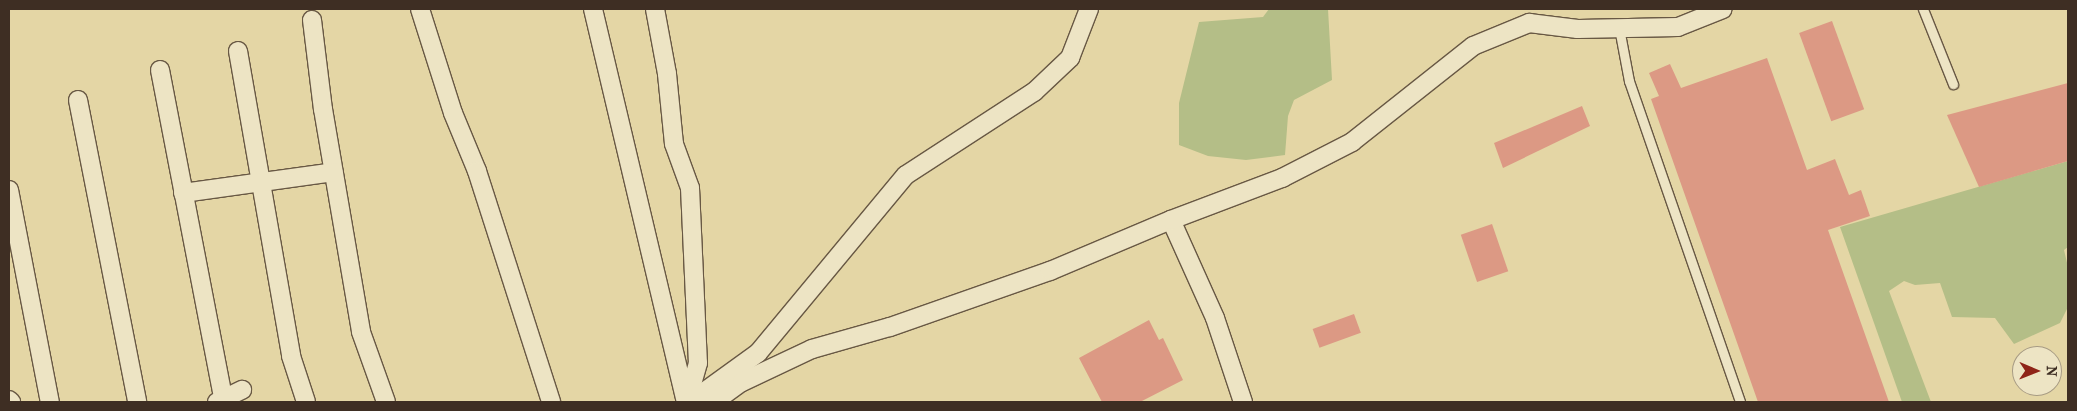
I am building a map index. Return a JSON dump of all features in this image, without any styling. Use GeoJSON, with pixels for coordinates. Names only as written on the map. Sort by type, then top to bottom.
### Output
{"type":"FeatureCollection","features":[{"type":"Feature","properties":{"kind":"street"},"geometry":{"type":"LineString","coordinates":[[420,9],[453,113],[477,171],[551,402]]}},
{"type":"Feature","properties":{"kind":"street"},"geometry":{"type":"LineString","coordinates":[[594,9],[688,402]]}},
{"type":"Feature","properties":{"kind":"street"},"geometry":{"type":"LineString","coordinates":[[655,9],[667,74],[674,144],[690,188],[698,362],[688,402]]}},
{"type":"Feature","properties":{"kind":"street"},"geometry":{"type":"LineString","coordinates":[[688,402],[758,353],[906,175],[1034,92],[1070,58],[1089,9]]}},
{"type":"Feature","properties":{"kind":"street"},"geometry":{"type":"LineString","coordinates":[[714,402],[742,382],[812,349],[890,327],[1050,272],[1171,220],[1282,178],[1352,142],[1473,46],[1529,23],[1578,29],[1678,27],[1724,9]]}},
{"type":"Feature","properties":{"kind":"street"},"geometry":{"type":"LineString","coordinates":[[312,20],[334,172],[361,332],[386,402]]}},
{"type":"Feature","properties":{"kind":"street"},"geometry":{"type":"LineString","coordinates":[[238,51],[290,356],[306,402]]}},
{"type":"Feature","properties":{"kind":"street"},"geometry":{"type":"LineString","coordinates":[[160,70],[221,401],[242,390]]}},
{"type":"Feature","properties":{"kind":"street"},"geometry":{"type":"LineString","coordinates":[[78,100],[136,402]]}},
{"type":"Feature","properties":{"kind":"street"},"geometry":{"type":"LineString","coordinates":[[184,193],[334,172]]}},
{"type":"Feature","properties":{"kind":"street"},"geometry":{"type":"LineString","coordinates":[[9,190],[50,402]]}},
{"type":"Feature","properties":{"kind":"street"},"geometry":{"type":"LineString","coordinates":[[1171,220],[1215,318],[1243,402]]}},
{"type":"Feature","properties":{"kind":"lane"},"geometry":{"type":"LineString","coordinates":[[1923,9],[1954,84]]}},
{"type":"Feature","properties":{"kind":"lane"},"geometry":{"type":"LineString","coordinates":[[1619,28],[1629,81],[1740,402]]}},
{"type":"Feature","properties":{"kind":"green space"},"geometry":{"type":"Polygon","coordinates":[[[1269,9],[1328,9],[1332,80],[1294,100],[1288,116],[1285,155],[1246,160],[1208,156],[1179,145],[1179,103],[1199,22],[1263,17],[1269,9]]]}},
{"type":"Feature","properties":{"kind":"green space"},"geometry":{"type":"Polygon","coordinates":[[[2068,161],[2068,247],[2064,250],[2068,267],[2068,307],[2060,323],[2014,344],[1995,318],[1952,317],[1940,283],[1915,285],[1904,281],[1889,291],[1931,402],[1902,402],[1840,227],[2068,161]]]}},
{"type":"Feature","properties":{"kind":"building"},"geometry":{"type":"Polygon","coordinates":[[[1832,21],[1864,109],[1831,121],[1799,33],[1832,21]]]}},
{"type":"Feature","properties":{"kind":"building"},"geometry":{"type":"Polygon","coordinates":[[[1767,58],[1807,170],[1835,159],[1849,195],[1861,190],[1870,216],[1828,230],[1889,402],[1758,402],[1651,99],[1659,96],[1649,73],[1670,64],[1681,88],[1767,58]]]}},
{"type":"Feature","properties":{"kind":"building"},"geometry":{"type":"Polygon","coordinates":[[[2068,83],[2068,161],[1979,187],[1947,115],[2068,83]]]}},
{"type":"Feature","properties":{"kind":"building"},"geometry":{"type":"Polygon","coordinates":[[[1582,106],[1590,126],[1503,168],[1494,143],[1582,106]]]}},
{"type":"Feature","properties":{"kind":"building"},"geometry":{"type":"Polygon","coordinates":[[[1492,224],[1508,271],[1477,282],[1461,235],[1492,224]]]}},
{"type":"Feature","properties":{"kind":"building"},"geometry":{"type":"Polygon","coordinates":[[[1354,314],[1361,333],[1319,348],[1313,329],[1354,314]]]}},
{"type":"Feature","properties":{"kind":"building"},"geometry":{"type":"Polygon","coordinates":[[[1149,320],[1159,340],[1163,338],[1183,380],[1140,402],[1102,402],[1079,358],[1149,320]]]}}]}
